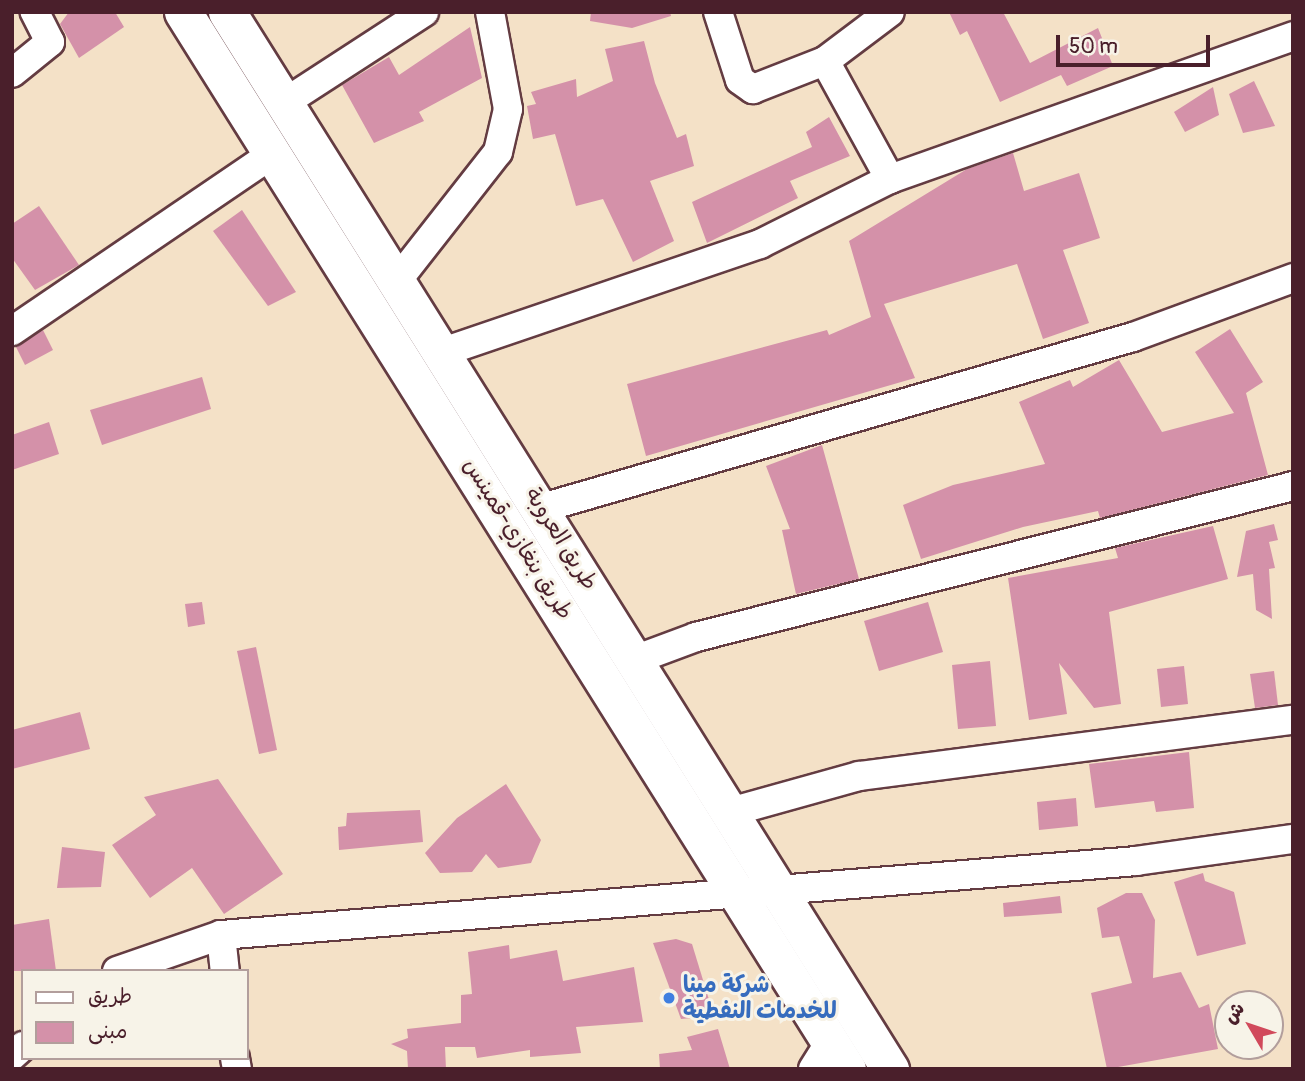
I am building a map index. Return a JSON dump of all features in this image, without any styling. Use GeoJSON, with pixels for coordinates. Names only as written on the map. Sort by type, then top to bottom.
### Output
{"type":"FeatureCollection","features":[{"type":"Feature","properties":{"kind":"main road","name":"طريق بنغازي-قمينس"},"geometry":{"type":"LineString","coordinates":[[183,12],[739,894],[830,1060]]}},
{"type":"Feature","properties":{"kind":"main road","name":"طريق العروبة"},"geometry":{"type":"LineString","coordinates":[[228,12],[440,353],[542,508],[890,1069]]}},
{"type":"Feature","properties":{"kind":"street"},"geometry":{"type":"LineString","coordinates":[[12,73],[50,42],[35,12]]}},
{"type":"Feature","properties":{"kind":"street"},"geometry":{"type":"LineString","coordinates":[[284,103],[424,12]]}},
{"type":"Feature","properties":{"kind":"street"},"geometry":{"type":"LineString","coordinates":[[396,282],[498,152],[508,109],[491,12]]}},
{"type":"Feature","properties":{"kind":"street"},"geometry":{"type":"LineString","coordinates":[[718,12],[746,88],[825,61],[890,12]]}},
{"type":"Feature","properties":{"kind":"street"},"geometry":{"type":"LineString","coordinates":[[440,353],[760,244],[890,179],[1293,36]]}},
{"type":"Feature","properties":{"kind":"street"},"geometry":{"type":"LineString","coordinates":[[825,61],[890,179]]}},
{"type":"Feature","properties":{"kind":"street"},"geometry":{"type":"LineString","coordinates":[[12,331],[271,155]]}},
{"type":"Feature","properties":{"kind":"street"},"geometry":{"type":"LineString","coordinates":[[542,508],[1133,337],[1293,278]]}},
{"type":"Feature","properties":{"kind":"street"},"geometry":{"type":"LineString","coordinates":[[636,659],[696,637],[1293,486]]}},
{"type":"Feature","properties":{"kind":"street"},"geometry":{"type":"LineString","coordinates":[[730,812],[859,776],[1293,720]]}},
{"type":"Feature","properties":{"kind":"street"},"geometry":{"type":"LineString","coordinates":[[123,969],[221,935],[1136,862],[1293,839]]}},
{"type":"Feature","properties":{"kind":"street"},"geometry":{"type":"LineString","coordinates":[[221,935],[225,969]]}},
{"type":"Feature","properties":{"kind":"building"},"geometry":{"type":"Polygon","coordinates":[[[69,12],[115,12],[124,27],[79,58],[60,24],[69,12]]]}},
{"type":"Feature","properties":{"kind":"building"},"geometry":{"type":"Polygon","coordinates":[[[591,12],[670,12],[671,16],[632,28],[590,21],[591,12]]]}},
{"type":"Feature","properties":{"kind":"building"},"geometry":{"type":"Polygon","coordinates":[[[949,12],[1003,12],[1030,63],[1098,28],[1113,66],[1067,86],[1061,75],[1000,102],[967,31],[960,35],[949,12]]]}},
{"type":"Feature","properties":{"kind":"building"},"geometry":{"type":"Polygon","coordinates":[[[470,27],[482,78],[419,112],[424,121],[374,143],[342,85],[389,57],[399,75],[470,27]]]}},
{"type":"Feature","properties":{"kind":"building"},"geometry":{"type":"Polygon","coordinates":[[[644,41],[655,83],[677,138],[686,134],[694,166],[650,181],[674,241],[633,262],[603,199],[576,206],[555,134],[533,139],[527,106],[536,104],[531,92],[576,79],[577,97],[613,81],[605,49],[644,41]]]}},
{"type":"Feature","properties":{"kind":"building"},"geometry":{"type":"Polygon","coordinates":[[[1254,81],[1275,126],[1243,133],[1229,94],[1254,81]]]}},
{"type":"Feature","properties":{"kind":"building"},"geometry":{"type":"Polygon","coordinates":[[[1213,87],[1219,115],[1185,132],[1174,112],[1213,87]]]}},
{"type":"Feature","properties":{"kind":"building"},"geometry":{"type":"Polygon","coordinates":[[[829,117],[850,156],[790,181],[798,198],[707,243],[692,202],[812,147],[806,132],[829,117]]]}},
{"type":"Feature","properties":{"kind":"building"},"geometry":{"type":"Polygon","coordinates":[[[1013,153],[1024,191],[1079,173],[1100,238],[1063,250],[1089,323],[1043,339],[1017,264],[884,304],[915,378],[646,456],[627,384],[827,330],[829,335],[871,317],[849,241],[967,169],[1013,153]]]}},
{"type":"Feature","properties":{"kind":"building"},"geometry":{"type":"Polygon","coordinates":[[[39,206],[79,265],[35,290],[12,258],[12,224],[39,206]]]}},
{"type":"Feature","properties":{"kind":"building"},"geometry":{"type":"Polygon","coordinates":[[[242,210],[296,292],[268,306],[213,231],[242,210]]]}},
{"type":"Feature","properties":{"kind":"building"},"geometry":{"type":"Polygon","coordinates":[[[1230,329],[1263,382],[1246,393],[1268,475],[1100,518],[1098,511],[1023,527],[921,559],[903,505],[953,485],[1045,464],[1019,402],[1070,380],[1073,387],[1119,360],[1162,432],[1234,413],[1195,352],[1230,329]]]}},
{"type":"Feature","properties":{"kind":"building"},"geometry":{"type":"Polygon","coordinates":[[[43,330],[53,350],[25,365],[16,347],[43,330]]]}},
{"type":"Feature","properties":{"kind":"building"},"geometry":{"type":"Polygon","coordinates":[[[202,377],[211,409],[102,445],[90,410],[202,377]]]}},
{"type":"Feature","properties":{"kind":"building"},"geometry":{"type":"Polygon","coordinates":[[[49,422],[59,454],[12,470],[12,435],[49,422]]]}},
{"type":"Feature","properties":{"kind":"building"},"geometry":{"type":"Polygon","coordinates":[[[822,445],[859,579],[796,594],[782,530],[790,529],[766,466],[822,445]]]}},
{"type":"Feature","properties":{"kind":"building"},"geometry":{"type":"Polygon","coordinates":[[[1274,524],[1278,540],[1269,542],[1275,568],[1269,569],[1272,619],[1256,610],[1253,574],[1237,577],[1246,531],[1274,524]]]}},
{"type":"Feature","properties":{"kind":"building"},"geometry":{"type":"Polygon","coordinates":[[[1213,526],[1228,579],[1109,612],[1121,704],[1094,708],[1059,663],[1067,714],[1029,720],[1008,578],[1118,558],[1115,548],[1213,526]]]}},
{"type":"Feature","properties":{"kind":"building"},"geometry":{"type":"Polygon","coordinates":[[[202,602],[205,624],[188,627],[185,604],[202,602]]]}},
{"type":"Feature","properties":{"kind":"building"},"geometry":{"type":"Polygon","coordinates":[[[928,602],[943,652],[879,671],[864,621],[928,602]]]}},
{"type":"Feature","properties":{"kind":"building"},"geometry":{"type":"Polygon","coordinates":[[[256,647],[277,750],[259,754],[237,651],[256,647]]]}},
{"type":"Feature","properties":{"kind":"building"},"geometry":{"type":"Polygon","coordinates":[[[990,661],[996,726],[958,729],[952,665],[990,661]]]}},
{"type":"Feature","properties":{"kind":"building"},"geometry":{"type":"Polygon","coordinates":[[[1184,666],[1188,704],[1161,707],[1157,669],[1184,666]]]}},
{"type":"Feature","properties":{"kind":"building"},"geometry":{"type":"Polygon","coordinates":[[[1274,671],[1278,705],[1255,708],[1250,674],[1274,671]]]}},
{"type":"Feature","properties":{"kind":"building"},"geometry":{"type":"Polygon","coordinates":[[[80,712],[90,749],[12,769],[12,730],[80,712]]]}},
{"type":"Feature","properties":{"kind":"building"},"geometry":{"type":"Polygon","coordinates":[[[1189,752],[1194,808],[1156,812],[1154,801],[1095,808],[1089,764],[1189,752]]]}},
{"type":"Feature","properties":{"kind":"building"},"geometry":{"type":"Polygon","coordinates":[[[218,779],[283,874],[224,914],[192,868],[150,898],[112,845],[156,815],[144,797],[218,779]]]}},
{"type":"Feature","properties":{"kind":"building"},"geometry":{"type":"Polygon","coordinates":[[[506,784],[541,840],[531,863],[498,868],[486,854],[472,872],[440,873],[425,853],[457,818],[506,784]]]}},
{"type":"Feature","properties":{"kind":"building"},"geometry":{"type":"Polygon","coordinates":[[[1076,798],[1078,826],[1039,830],[1037,802],[1076,798]]]}},
{"type":"Feature","properties":{"kind":"building"},"geometry":{"type":"Polygon","coordinates":[[[420,810],[423,842],[339,850],[338,827],[346,826],[347,813],[420,810]]]}},
{"type":"Feature","properties":{"kind":"building"},"geometry":{"type":"Polygon","coordinates":[[[62,847],[105,852],[101,887],[57,888],[62,847]]]}},
{"type":"Feature","properties":{"kind":"building"},"geometry":{"type":"Polygon","coordinates":[[[1203,873],[1205,881],[1234,892],[1246,944],[1197,956],[1174,882],[1203,873]]]}},
{"type":"Feature","properties":{"kind":"building"},"geometry":{"type":"Polygon","coordinates":[[[1126,893],[1142,893],[1155,920],[1153,978],[1181,972],[1199,1008],[1209,1004],[1214,1029],[1214,1050],[1107,1069],[1091,993],[1132,983],[1119,936],[1102,938],[1097,908],[1126,893]]]}},
{"type":"Feature","properties":{"kind":"building"},"geometry":{"type":"Polygon","coordinates":[[[1060,896],[1062,913],[1004,917],[1003,903],[1060,896]]]}},
{"type":"Feature","properties":{"kind":"building"},"geometry":{"type":"Polygon","coordinates":[[[49,919],[56,969],[12,971],[12,925],[49,919]]]}},
{"type":"Feature","properties":{"kind":"building"},"geometry":{"type":"Polygon","coordinates":[[[676,939],[692,944],[714,1016],[681,1019],[653,943],[676,939]]]}},
{"type":"Feature","properties":{"kind":"building"},"geometry":{"type":"Polygon","coordinates":[[[509,945],[510,959],[557,950],[563,981],[634,967],[643,1022],[576,1027],[581,1053],[530,1057],[530,1050],[477,1058],[475,1047],[445,1047],[446,1069],[408,1069],[407,1051],[391,1044],[408,1038],[407,1029],[461,1023],[461,995],[472,994],[468,952],[509,945]]]}},
{"type":"Feature","properties":{"kind":"building"},"geometry":{"type":"Polygon","coordinates":[[[718,1029],[730,1069],[660,1069],[659,1054],[692,1050],[687,1037],[718,1029]]]}},
{"type":"Feature","properties":{"kind":"place","name":"شركة مينا للخدمات النفطية"},"geometry":{"type":"Point","coordinates":[669,998]}}]}
